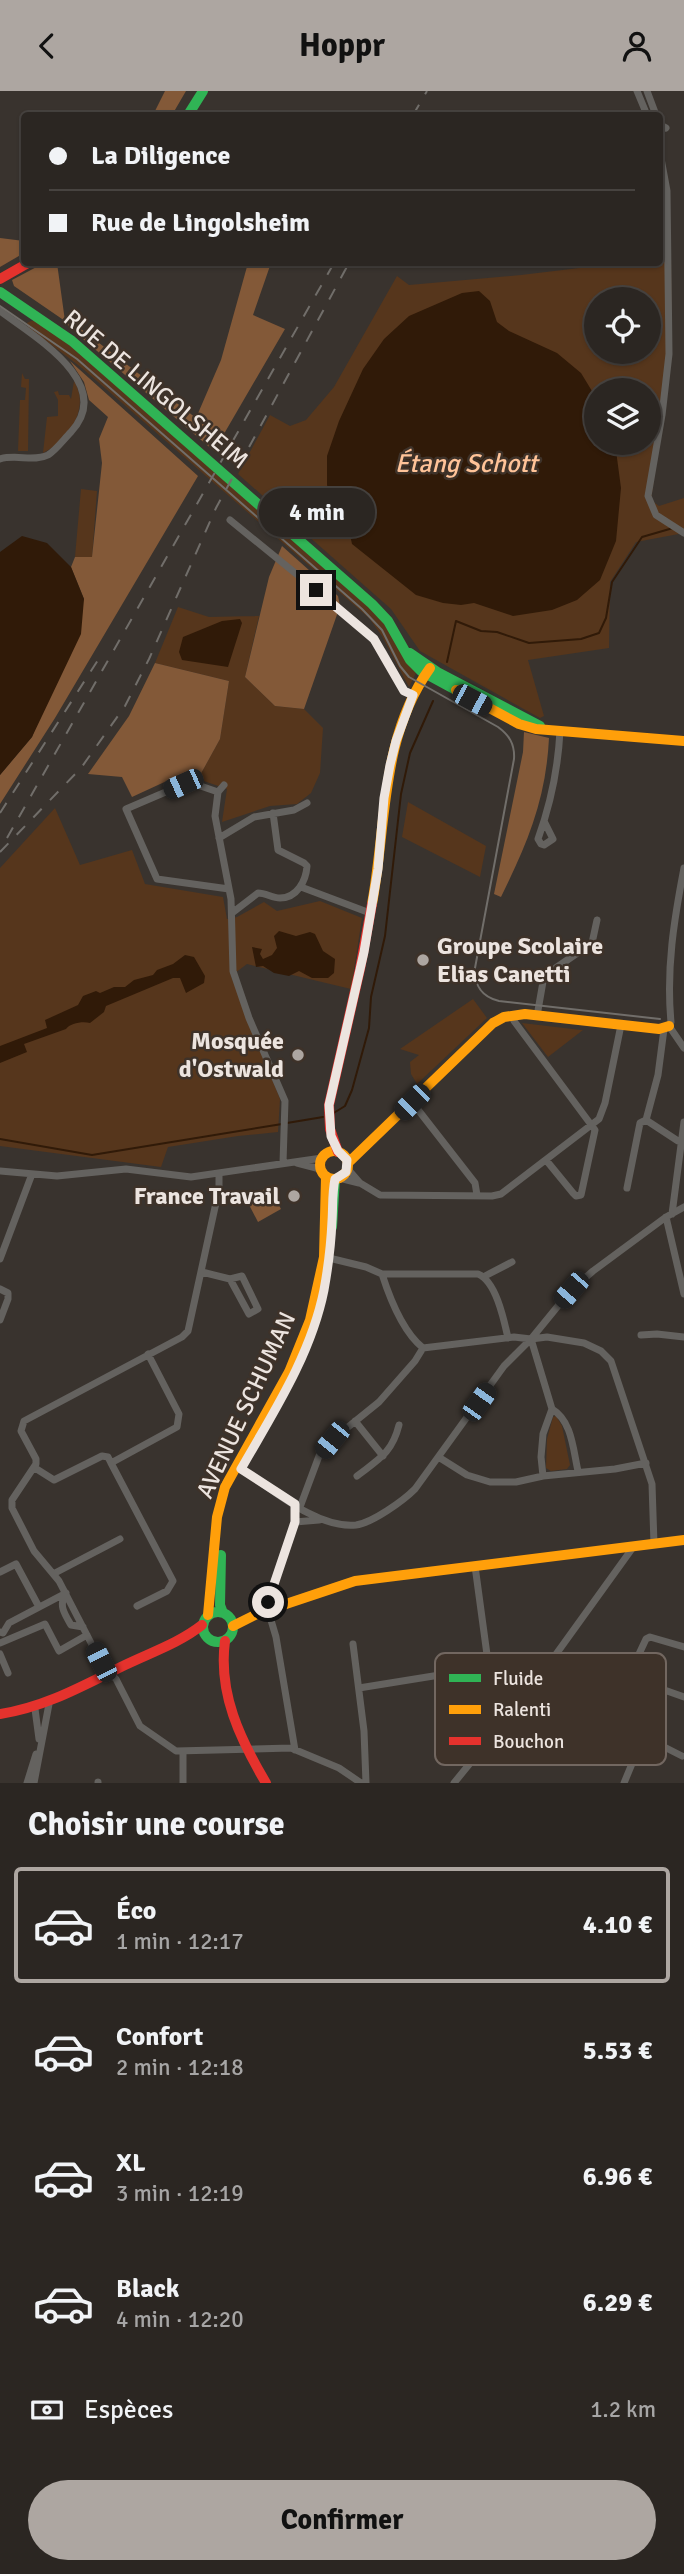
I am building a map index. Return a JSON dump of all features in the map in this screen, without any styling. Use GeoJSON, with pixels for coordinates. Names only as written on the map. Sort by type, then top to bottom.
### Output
{"type":"FeatureCollection","features":[{"type":"Feature","properties":{"kind":"main road"},"geometry":{"type":"LineString","coordinates":[[190,112],[203,91]]}},
{"type":"Feature","properties":{"kind":"main road"},"geometry":{"type":"LineString","coordinates":[[0,279],[24,266]]}},
{"type":"Feature","properties":{"kind":"main road","name":"RUE DE LINGOLSHEIM"},"geometry":{"type":"LineString","coordinates":[[0,292],[72,341],[372,604],[388,621],[402,645],[428,671],[519,725],[684,741]]}},
{"type":"Feature","properties":{"kind":"main road"},"geometry":{"type":"LineString","coordinates":[[344,1159],[331,1136],[329,1117],[364,952],[378,869],[384,798],[390,765],[413,695],[428,671]]}},
{"type":"Feature","properties":{"kind":"main road"},"geometry":{"type":"LineString","coordinates":[[328,1169],[370,1144],[493,1023],[512,1015],[667,1028]]}},
{"type":"Feature","properties":{"kind":"main road","name":"AVENUE SCHUMAN"},"geometry":{"type":"LineString","coordinates":[[208,1615],[217,1517],[225,1487],[295,1373],[316,1321],[327,1257],[331,1136]]}},
{"type":"Feature","properties":{"kind":"main road"},"geometry":{"type":"LineString","coordinates":[[328,1169],[344,1159]]}},
{"type":"Feature","properties":{"kind":"main road","name":"AVENUE SCHUMAN"},"geometry":{"type":"LineString","coordinates":[[228,1618],[219,1605],[223,1517],[239,1467]]}},
{"type":"Feature","properties":{"kind":"main road"},"geometry":{"type":"LineString","coordinates":[[0,1714],[50,1704],[173,1644],[202,1625],[208,1615],[216,1612],[228,1618],[263,1611],[347,1583],[684,1540]]}},
{"type":"Feature","properties":{"kind":"main road"},"geometry":{"type":"LineString","coordinates":[[223,1667],[225,1641],[232,1632],[228,1618]]}},
{"type":"Feature","properties":{"kind":"main road"},"geometry":{"type":"LineString","coordinates":[[202,1625],[223,1667],[233,1716],[246,1749],[266,1783]]}},
{"type":"Feature","properties":{"kind":"main road"},"geometry":{"type":"LineString","coordinates":[[173,1644],[225,1641]]}},
{"type":"Feature","properties":{"kind":"street"},"geometry":{"type":"LineString","coordinates":[[637,91],[646,112]]}},
{"type":"Feature","properties":{"kind":"street"},"geometry":{"type":"LineString","coordinates":[[647,91],[655,112]]}},
{"type":"Feature","properties":{"kind":"street"},"geometry":{"type":"LineString","coordinates":[[663,169],[667,191],[669,354],[663,415],[648,493],[652,510],[677,529]]}},
{"type":"Feature","properties":{"kind":"street","name":"RUE DE LINGOLSHEIM"},"geometry":{"type":"LineString","coordinates":[[0,311],[58,355],[77,377],[83,391],[83,410],[76,426],[49,454],[37,457],[15,455],[0,459]]}},
{"type":"Feature","properties":{"kind":"street","name":"RUE DE LINGOLSHEIM"},"geometry":{"type":"LineString","coordinates":[[27,331],[23,323],[30,312]]}},
{"type":"Feature","properties":{"kind":"street"},"geometry":{"type":"LineString","coordinates":[[230,520],[365,630],[383,652],[404,691],[413,695]]}},
{"type":"Feature","properties":{"kind":"street"},"geometry":{"type":"LineString","coordinates":[[545,823],[558,770],[556,730]]}},
{"type":"Feature","properties":{"kind":"street"},"geometry":{"type":"LineString","coordinates":[[218,792],[189,782],[127,809],[157,879],[229,889]]}},
{"type":"Feature","properties":{"kind":"street"},"geometry":{"type":"LineString","coordinates":[[224,785],[218,792],[215,816],[232,913],[234,976],[285,1101],[284,1163]]}},
{"type":"Feature","properties":{"kind":"street"},"geometry":{"type":"LineString","coordinates":[[219,838],[246,821],[294,810],[307,803]]}},
{"type":"Feature","properties":{"kind":"street"},"geometry":{"type":"LineString","coordinates":[[232,913],[258,893],[282,898],[301,887],[307,866],[278,850],[273,813]]}},
{"type":"Feature","properties":{"kind":"street"},"geometry":{"type":"LineString","coordinates":[[627,1188],[640,1123],[646,1120],[667,1028],[673,924],[684,868]]}},
{"type":"Feature","properties":{"kind":"street"},"geometry":{"type":"LineString","coordinates":[[301,887],[370,913]]}},
{"type":"Feature","properties":{"kind":"street"},"geometry":{"type":"LineString","coordinates":[[537,1016],[544,976],[592,943],[597,920]]}},
{"type":"Feature","properties":{"kind":"street"},"geometry":{"type":"LineString","coordinates":[[673,924],[684,926]]}},
{"type":"Feature","properties":{"kind":"street"},"geometry":{"type":"LineString","coordinates":[[512,1015],[595,1130],[581,1195],[576,1196],[546,1160]]}},
{"type":"Feature","properties":{"kind":"street"},"geometry":{"type":"LineString","coordinates":[[0,1171],[57,1176],[126,1169],[191,1177],[296,1163],[328,1169],[380,1195],[501,1194],[592,1124],[603,1111],[621,1025]]}},
{"type":"Feature","properties":{"kind":"street"},"geometry":{"type":"LineString","coordinates":[[667,1028],[684,1048]]}},
{"type":"Feature","properties":{"kind":"street"},"geometry":{"type":"LineString","coordinates":[[412,1102],[475,1183],[477,1195]]}},
{"type":"Feature","properties":{"kind":"street"},"geometry":{"type":"LineString","coordinates":[[646,1120],[682,1142]]}},
{"type":"Feature","properties":{"kind":"street"},"geometry":{"type":"LineString","coordinates":[[684,1122],[669,1215],[684,1294]]}},
{"type":"Feature","properties":{"kind":"street"},"geometry":{"type":"LineString","coordinates":[[344,1159],[360,1183]]}},
{"type":"Feature","properties":{"kind":"street"},"geometry":{"type":"LineString","coordinates":[[66,1593],[55,1573],[34,1551],[8,1504],[35,1468],[36,1459],[21,1431],[24,1421],[182,1337],[188,1331],[219,1189],[219,1173]]}},
{"type":"Feature","properties":{"kind":"street"},"geometry":{"type":"LineString","coordinates":[[0,1259],[32,1174]]}},
{"type":"Feature","properties":{"kind":"street"},"geometry":{"type":"LineString","coordinates":[[295,1522],[323,1520],[349,1525],[364,1523],[406,1498],[440,1458],[504,1366],[531,1339],[571,1290],[669,1215],[684,1207]]}},
{"type":"Feature","properties":{"kind":"street"},"geometry":{"type":"LineString","coordinates":[[327,1257],[382,1274],[478,1273],[485,1276],[501,1308],[508,1338]]}},
{"type":"Feature","properties":{"kind":"street"},"geometry":{"type":"LineString","coordinates":[[485,1276],[512,1262]]}},
{"type":"Feature","properties":{"kind":"street"},"geometry":{"type":"LineString","coordinates":[[202,1272],[230,1279],[242,1276],[258,1309],[248,1314],[230,1279]]}},
{"type":"Feature","properties":{"kind":"street"},"geometry":{"type":"LineString","coordinates":[[382,1274],[388,1294],[414,1340],[424,1348],[508,1338],[547,1337],[584,1343],[611,1361],[652,1484],[654,1544]]}},
{"type":"Feature","properties":{"kind":"street"},"geometry":{"type":"LineString","coordinates":[[0,1289],[8,1293],[0,1320]]}},
{"type":"Feature","properties":{"kind":"street"},"geometry":{"type":"LineString","coordinates":[[641,1335],[684,1337]]}},
{"type":"Feature","properties":{"kind":"street"},"geometry":{"type":"LineString","coordinates":[[531,1339],[552,1409],[543,1434],[543,1475]]}},
{"type":"Feature","properties":{"kind":"street"},"geometry":{"type":"LineString","coordinates":[[295,1750],[282,1669],[263,1611],[295,1522],[297,1506],[319,1455],[332,1440],[379,1402],[424,1348]]}},
{"type":"Feature","properties":{"kind":"street"},"geometry":{"type":"LineString","coordinates":[[111,1463],[177,1427],[179,1423],[179,1414],[148,1354]]}},
{"type":"Feature","properties":{"kind":"street"},"geometry":{"type":"LineString","coordinates":[[552,1409],[560,1414],[567,1426],[578,1471]]}},
{"type":"Feature","properties":{"kind":"street"},"geometry":{"type":"LineString","coordinates":[[355,1421],[383,1456]]}},
{"type":"Feature","properties":{"kind":"street"},"geometry":{"type":"LineString","coordinates":[[357,1476],[383,1456],[394,1442],[399,1425]]}},
{"type":"Feature","properties":{"kind":"street"},"geometry":{"type":"LineString","coordinates":[[35,1468],[54,1480],[102,1455],[108,1457],[173,1581],[167,1591],[137,1606]]}},
{"type":"Feature","properties":{"kind":"street"},"geometry":{"type":"LineString","coordinates":[[440,1458],[467,1475],[490,1482],[516,1482],[543,1475],[615,1469],[646,1463]]}},
{"type":"Feature","properties":{"kind":"street"},"geometry":{"type":"LineString","coordinates":[[239,1467],[323,1520]]}},
{"type":"Feature","properties":{"kind":"street"},"geometry":{"type":"LineString","coordinates":[[55,1573],[120,1539]]}},
{"type":"Feature","properties":{"kind":"street"},"geometry":{"type":"LineString","coordinates":[[557,1653],[634,1546]]}},
{"type":"Feature","properties":{"kind":"street"},"geometry":{"type":"LineString","coordinates":[[0,1572],[16,1564],[39,1607]]}},
{"type":"Feature","properties":{"kind":"street"},"geometry":{"type":"LineString","coordinates":[[475,1566],[487,1653]]}},
{"type":"Feature","properties":{"kind":"street"},"geometry":{"type":"LineString","coordinates":[[0,1633],[3,1633],[9,1623],[66,1593]]}},
{"type":"Feature","properties":{"kind":"street"},"geometry":{"type":"LineString","coordinates":[[66,1593],[61,1602],[71,1625],[80,1626],[88,1635],[104,1668],[110,1673],[140,1725],[176,1751],[285,1748],[344,1771],[364,1783]]}},
{"type":"Feature","properties":{"kind":"street"},"geometry":{"type":"LineString","coordinates":[[0,1622],[9,1623]]}},
{"type":"Feature","properties":{"kind":"street"},"geometry":{"type":"LineString","coordinates":[[0,1643],[45,1624],[59,1651],[88,1635]]}},
{"type":"Feature","properties":{"kind":"street"},"geometry":{"type":"LineString","coordinates":[[639,1653],[646,1639],[656,1637],[684,1647]]}},
{"type":"Feature","properties":{"kind":"street"},"geometry":{"type":"LineString","coordinates":[[353,1644],[359,1688],[364,1783]]}},
{"type":"Feature","properties":{"kind":"street"},"geometry":{"type":"LineString","coordinates":[[0,1654],[8,1673]]}},
{"type":"Feature","properties":{"kind":"street"},"geometry":{"type":"LineString","coordinates":[[359,1688],[435,1676]]}},
{"type":"Feature","properties":{"kind":"street"},"geometry":{"type":"LineString","coordinates":[[666,1690],[684,1697]]}},
{"type":"Feature","properties":{"kind":"street"},"geometry":{"type":"LineString","coordinates":[[34,1783],[50,1704]]}},
{"type":"Feature","properties":{"kind":"street"},"geometry":{"type":"LineString","coordinates":[[27,1783],[38,1747],[35,1709]]}},
{"type":"Feature","properties":{"kind":"street"},"geometry":{"type":"LineString","coordinates":[[666,1748],[682,1756]]}},
{"type":"Feature","properties":{"kind":"street"},"geometry":{"type":"LineString","coordinates":[[182,1751],[183,1783]]}},
{"type":"Feature","properties":{"kind":"street"},"geometry":{"type":"LineString","coordinates":[[454,1783],[469,1765]]}},
{"type":"Feature","properties":{"kind":"street"},"geometry":{"type":"LineString","coordinates":[[625,1783],[633,1765]]}},
{"type":"Feature","properties":{"kind":"shaded area"},"geometry":{"type":"Polygon","coordinates":[[[165,91],[186,91],[174,112],[154,112],[165,91]]]}},
{"type":"Feature","properties":{"kind":"shaded area"},"geometry":{"type":"Polygon","coordinates":[[[0,238],[21,241],[21,255],[0,267],[0,238]]]}},
{"type":"Feature","properties":{"kind":"shaded area","name":"Étang Schott"},"geometry":{"type":"Polygon","coordinates":[[[671,256],[672,355],[661,431],[661,378],[584,378],[584,455],[658,455],[651,500],[659,506],[684,498],[684,533],[636,542],[610,582],[609,648],[528,660],[544,716],[540,718],[420,651],[391,609],[238,474],[270,415],[290,426],[306,420],[334,387],[397,276],[409,285],[596,266],[663,266],[663,257],[671,256]]]}},
{"type":"Feature","properties":{"kind":"shaded area"},"geometry":{"type":"Polygon","coordinates":[[[38,266],[57,266],[65,321],[14,286],[12,280],[38,266]]]}},
{"type":"Feature","properties":{"kind":"shaded area"},"geometry":{"type":"Polygon","coordinates":[[[247,266],[270,266],[253,315],[285,329],[214,451],[65,321],[72,322],[196,418],[221,360],[247,266]]]}},
{"type":"Feature","properties":{"kind":"shaded area"},"geometry":{"type":"Polygon","coordinates":[[[37,321],[80,353],[377,613],[416,673],[409,687],[382,636],[369,618],[82,368],[28,327],[27,323],[37,321]]]}},
{"type":"Feature","properties":{"kind":"shaded area"},"geometry":{"type":"Polygon","coordinates":[[[70,361],[198,476],[55,718],[0,804],[0,775],[32,737],[84,599],[71,567],[75,557],[92,557],[102,463],[99,439],[108,417],[89,400],[84,382],[70,361]]]}},
{"type":"Feature","properties":{"kind":"shaded area"},"geometry":{"type":"Polygon","coordinates":[[[22,373],[25,379],[29,379],[28,451],[18,451],[20,400],[25,400],[26,388],[21,387],[22,373]]]}},
{"type":"Feature","properties":{"kind":"shaded area"},"geometry":{"type":"Polygon","coordinates":[[[74,381],[80,402],[74,423],[61,440],[43,453],[47,417],[58,416],[58,400],[54,392],[69,395],[71,399],[74,381]]]}},
{"type":"Feature","properties":{"kind":"shaded area"},"geometry":{"type":"Polygon","coordinates":[[[81,489],[97,491],[92,558],[75,557],[81,489]]]}},
{"type":"Feature","properties":{"kind":"shaded area"},"geometry":{"type":"Polygon","coordinates":[[[282,546],[338,596],[340,606],[304,709],[275,706],[245,677],[269,577],[282,546]]]}},
{"type":"Feature","properties":{"kind":"shaded area"},"geometry":{"type":"Polygon","coordinates":[[[178,607],[209,617],[259,616],[245,677],[275,706],[304,709],[323,728],[320,773],[311,793],[297,804],[270,806],[222,822],[227,789],[198,779],[220,739],[229,681],[155,663],[178,607]]]}},
{"type":"Feature","properties":{"kind":"shaded area"},"geometry":{"type":"Polygon","coordinates":[[[155,663],[229,681],[220,739],[198,779],[184,773],[132,797],[122,777],[88,774],[129,716],[155,663]]]}},
{"type":"Feature","properties":{"kind":"shaded area"},"geometry":{"type":"Polygon","coordinates":[[[524,732],[549,738],[547,760],[534,820],[501,897],[494,894],[523,752],[524,732]]]}},
{"type":"Feature","properties":{"kind":"shaded area"},"geometry":{"type":"Polygon","coordinates":[[[408,802],[486,846],[480,877],[402,837],[408,802]]]}},
{"type":"Feature","properties":{"kind":"shaded area"},"geometry":{"type":"Polygon","coordinates":[[[55,808],[80,865],[132,850],[145,884],[223,897],[227,919],[237,917],[264,902],[277,911],[320,901],[362,918],[351,989],[247,964],[231,976],[280,1099],[278,1132],[168,1147],[161,1167],[0,1146],[0,868],[55,808]]]}},
{"type":"Feature","properties":{"kind":"shaded area"},"geometry":{"type":"Polygon","coordinates":[[[473,999],[487,1018],[417,1084],[411,1074],[410,1062],[419,1055],[400,1049],[473,999]]]}},
{"type":"Feature","properties":{"kind":"shaded area"},"geometry":{"type":"Polygon","coordinates":[[[522,1023],[581,1030],[583,1030],[548,1057],[522,1023]]]}},
{"type":"Feature","properties":{"kind":"shaded area"},"geometry":{"type":"Polygon","coordinates":[[[269,1187],[281,1209],[258,1222],[246,1199],[269,1187]]]}},
{"type":"Feature","properties":{"kind":"shaded area"},"geometry":{"type":"Polygon","coordinates":[[[556,1416],[562,1426],[570,1465],[567,1469],[551,1471],[546,1468],[547,1439],[553,1417],[556,1416]]]}},
{"type":"Feature","properties":{"kind":"water","name":"Étang Schott"},"geometry":{"type":"Polygon","coordinates":[[[479,291],[490,301],[497,322],[509,331],[557,353],[581,373],[584,378],[584,455],[617,455],[621,488],[616,541],[600,580],[577,600],[552,610],[513,616],[474,603],[443,603],[416,595],[352,544],[349,530],[338,513],[327,485],[327,456],[339,421],[363,369],[384,339],[409,316],[462,293],[479,291]]]}},
{"type":"Feature","properties":{"kind":"water"},"geometry":{"type":"Polygon","coordinates":[[[22,536],[47,543],[71,567],[84,599],[81,634],[32,737],[0,775],[0,552],[22,536]]]}},
{"type":"Feature","properties":{"kind":"water"},"geometry":{"type":"Polygon","coordinates":[[[240,619],[242,623],[228,667],[182,660],[179,652],[183,637],[222,621],[240,619]]]}},
{"type":"Feature","properties":{"kind":"water"},"geometry":{"type":"Polygon","coordinates":[[[279,931],[296,936],[310,932],[315,934],[323,951],[335,959],[334,973],[328,978],[312,978],[299,971],[289,976],[274,973],[263,966],[256,967],[252,947],[262,949],[260,954],[263,959],[272,955],[277,948],[274,936],[279,931]]]}},
{"type":"Feature","properties":{"kind":"water"},"geometry":{"type":"Polygon","coordinates":[[[185,955],[194,957],[205,976],[204,983],[186,993],[180,978],[173,978],[106,1006],[104,1012],[90,1023],[80,1022],[24,1044],[27,1052],[0,1063],[0,1046],[47,1028],[45,1020],[78,1005],[83,996],[114,987],[125,987],[134,980],[153,975],[157,970],[173,964],[185,955]]]}},
{"type":"Feature","properties":{"kind":"waterway"},"geometry":{"type":"LineString","coordinates":[[447,662],[456,621],[481,631],[497,632],[529,643],[581,639],[599,633],[606,618],[612,582],[642,537],[673,528]]}},
{"type":"Feature","properties":{"kind":"waterway"},"geometry":{"type":"LineString","coordinates":[[332,1114],[345,1106],[352,1090],[369,1028],[371,997],[385,936],[401,794],[410,753],[433,701]]}},
{"type":"Feature","properties":{"kind":"waterway"},"geometry":{"type":"LineString","coordinates":[[287,1123],[323,1117]]}},
{"type":"Feature","properties":{"kind":"waterway"},"geometry":{"type":"LineString","coordinates":[[0,1139],[92,1155],[282,1124]]}},
{"type":"Feature","properties":{"kind":"tram line"},"geometry":{"type":"LineString","coordinates":[[0,306],[77,359],[362,609],[382,630],[400,666],[409,677],[498,727],[508,737],[514,759],[475,968],[476,980],[484,993],[499,1001],[660,1019]]}},
{"type":"Feature","properties":{"kind":"railway"},"geometry":{"type":"LineString","coordinates":[[415,112],[427,91]]}},
{"type":"Feature","properties":{"kind":"railway"},"geometry":{"type":"LineString","coordinates":[[7,838],[332,266]]}},
{"type":"Feature","properties":{"kind":"railway"},"geometry":{"type":"LineString","coordinates":[[0,852],[81,768],[125,706],[149,659],[216,508],[347,266]]}},
{"type":"Feature","properties":{"kind":"railway"},"geometry":{"type":"LineString","coordinates":[[0,813],[98,660]]}},
{"type":"Feature","properties":{"kind":"traffic: fast"},"geometry":{"type":"LineString","coordinates":[[190,112],[203,91]]}},
{"type":"Feature","properties":{"kind":"traffic: fast"},"geometry":{"type":"LineString","coordinates":[[0,292],[72,341],[372,604],[388,621],[410,660],[421,671],[456,690]]}},
{"type":"Feature","properties":{"kind":"traffic: fast"},"geometry":{"type":"LineString","coordinates":[[410,653],[439,673],[540,726]]}},
{"type":"Feature","properties":{"kind":"traffic: fast"},"geometry":{"type":"LineString","coordinates":[[332,1227],[335,1179]]}},
{"type":"Feature","properties":{"kind":"traffic: fast"},"geometry":{"type":"LineString","coordinates":[[221,1555],[220,1605],[223,1613]]}},
{"type":"Feature","properties":{"kind":"traffic: fast"},"geometry":{"type":"LineString","coordinates":[[218,1612],[229,1616],[233,1627],[229,1638],[218,1642],[207,1638],[203,1627],[207,1616],[218,1612]]}},
{"type":"Feature","properties":{"kind":"traffic: slow"},"geometry":{"type":"LineString","coordinates":[[372,904],[394,752],[402,723],[430,668]]}},
{"type":"Feature","properties":{"kind":"traffic: slow"},"geometry":{"type":"LineString","coordinates":[[456,690],[519,724],[536,729],[684,741]]}},
{"type":"Feature","properties":{"kind":"traffic: slow"},"geometry":{"type":"LineString","coordinates":[[348,1163],[493,1023],[504,1017],[525,1014],[659,1029],[669,1026]]}},
{"type":"Feature","properties":{"kind":"traffic: slow"},"geometry":{"type":"LineString","coordinates":[[334,1151],[344,1155],[348,1165],[344,1175],[334,1179],[324,1175],[320,1165],[324,1155],[334,1151]]}},
{"type":"Feature","properties":{"kind":"traffic: slow"},"geometry":{"type":"LineString","coordinates":[[208,1615],[217,1517],[225,1487],[289,1372],[310,1320],[324,1257],[326,1177]]}},
{"type":"Feature","properties":{"kind":"traffic: slow"},"geometry":{"type":"LineString","coordinates":[[233,1626],[259,1613],[355,1581],[684,1540]]}},
{"type":"Feature","properties":{"kind":"traffic: jam"},"geometry":{"type":"LineString","coordinates":[[0,279],[23,266]]}},
{"type":"Feature","properties":{"kind":"traffic: jam"},"geometry":{"type":"LineString","coordinates":[[338,1152],[330,1129],[329,1105],[372,904]]}},
{"type":"Feature","properties":{"kind":"traffic: jam"},"geometry":{"type":"LineString","coordinates":[[0,1714],[17,1711],[64,1694],[175,1642],[202,1625]]}},
{"type":"Feature","properties":{"kind":"traffic: jam"},"geometry":{"type":"LineString","coordinates":[[225,1641],[225,1679],[233,1715],[266,1783]]}},
{"type":"Feature","properties":{"kind":"place","name":"Groupe Scolaire Elias Canetti"},"geometry":{"type":"Point","coordinates":[423,960]}},
{"type":"Feature","properties":{"kind":"place","name":"Mosquée d'Ostwald"},"geometry":{"type":"Point","coordinates":[298,1055]}},
{"type":"Feature","properties":{"kind":"place","name":"France Travail"},"geometry":{"type":"Point","coordinates":[294,1196]}},
{"type":"Feature","properties":{"kind":"route"},"geometry":{"type":"LineString","coordinates":[[268,1602],[295,1522],[295,1504],[241,1469],[295,1373],[316,1321],[323,1293],[329,1258],[333,1188],[335,1179],[346,1172],[348,1163],[331,1136],[329,1105],[364,952],[378,869],[384,798],[390,765],[413,695],[404,691],[374,639],[316,590]]}}]}
